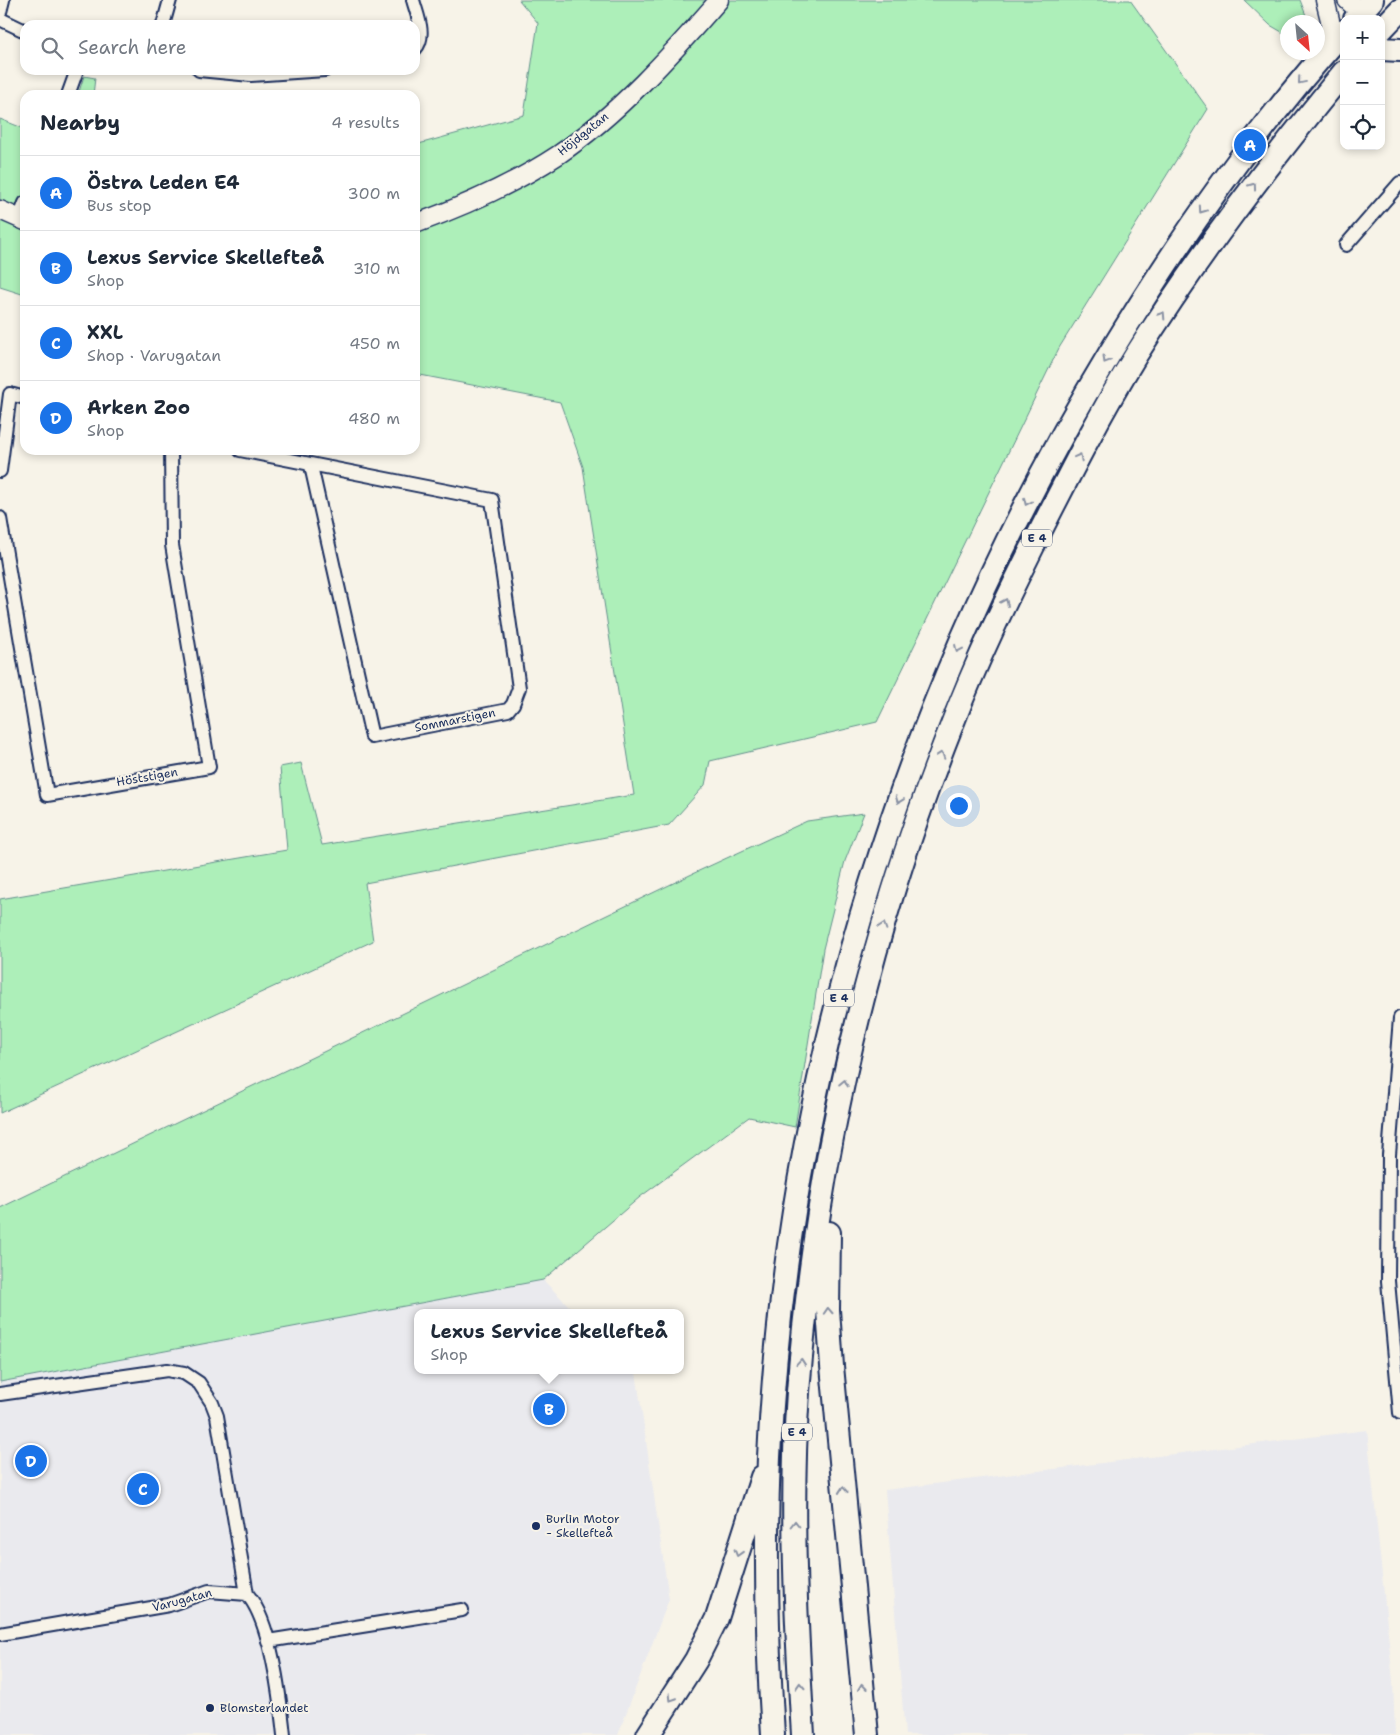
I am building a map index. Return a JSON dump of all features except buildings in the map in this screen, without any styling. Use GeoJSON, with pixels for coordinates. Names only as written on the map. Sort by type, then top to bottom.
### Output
{"type":"FeatureCollection","features":[{"type":"Feature","properties":{"kind":"highway","name":"E 4"},"geometry":{"type":"LineString","coordinates":[[773,1735],[768,1599],[769,1456],[775,1374],[794,1215],[828,1040],[885,838],[928,718],[956,652],[1033,489],[1082,399],[1160,271],[1220,184],[1275,112],[1337,39]]}},
{"type":"Feature","properties":{"kind":"highway"},"geometry":{"type":"LineString","coordinates":[[1385,50],[1400,50]]}},
{"type":"Feature","properties":{"kind":"highway","name":"E 4"},"geometry":{"type":"LineString","coordinates":[[803,1735],[795,1577],[795,1488],[798,1396],[813,1255],[833,1131],[861,1004],[905,859],[951,727],[1007,598],[1100,417],[1140,348],[1214,239],[1271,161],[1340,77]]}},
{"type":"Feature","properties":{"kind":"highway"},"geometry":{"type":"LineString","coordinates":[[833,1131],[828,1310],[867,1735]]}},
{"type":"Feature","properties":{"kind":"highway"},"geometry":{"type":"LineString","coordinates":[[648,1735],[696,1660],[717,1618],[769,1456]]}},
{"type":"Feature","properties":{"kind":"street"},"geometry":{"type":"LineString","coordinates":[[0,12],[3,0]]}},
{"type":"Feature","properties":{"kind":"street"},"geometry":{"type":"LineString","coordinates":[[164,20],[170,0]]}},
{"type":"Feature","properties":{"kind":"street"},"geometry":{"type":"LineString","coordinates":[[413,0],[418,20]]}},
{"type":"Feature","properties":{"kind":"street","name":"Höjdgatan"},"geometry":{"type":"LineString","coordinates":[[420,222],[503,187],[558,155],[601,121],[643,81],[719,0]]}},
{"type":"Feature","properties":{"kind":"street"},"geometry":{"type":"LineString","coordinates":[[1325,0],[1337,39]]}},
{"type":"Feature","properties":{"kind":"street"},"geometry":{"type":"LineString","coordinates":[[1363,8],[1390,23],[1400,46]]}},
{"type":"Feature","properties":{"kind":"street"},"geometry":{"type":"LineString","coordinates":[[0,19],[20,29]]}},
{"type":"Feature","properties":{"kind":"street"},"geometry":{"type":"LineString","coordinates":[[420,28],[420,44]]}},
{"type":"Feature","properties":{"kind":"street"},"geometry":{"type":"LineString","coordinates":[[70,90],[76,75]]}},
{"type":"Feature","properties":{"kind":"street"},"geometry":{"type":"LineString","coordinates":[[1346,245],[1400,182]]}},
{"type":"Feature","properties":{"kind":"street"},"geometry":{"type":"LineString","coordinates":[[0,210],[20,213]]}},
{"type":"Feature","properties":{"kind":"street"},"geometry":{"type":"LineString","coordinates":[[0,471],[10,394],[20,397]]}},
{"type":"Feature","properties":{"kind":"street","name":"Höststigen"},"geometry":{"type":"LineString","coordinates":[[0,518],[47,795],[208,767],[172,545],[171,455]]}},
{"type":"Feature","properties":{"kind":"street","name":"Sommarstigen"},"geometry":{"type":"LineString","coordinates":[[266,455],[311,466],[492,500],[519,688],[513,704],[508,710],[372,737],[311,466]]}},
{"type":"Feature","properties":{"kind":"street"},"geometry":{"type":"LineString","coordinates":[[1400,1018],[1389,1155],[1388,1252],[1388,1281],[1400,1413]]}},
{"type":"Feature","properties":{"kind":"street"},"geometry":{"type":"LineString","coordinates":[[0,1394],[34,1391],[151,1372],[177,1372],[192,1377],[209,1398],[220,1426],[247,1594],[256,1604],[268,1641],[284,1735]]}},
{"type":"Feature","properties":{"kind":"street","name":"Varugatan"},"geometry":{"type":"LineString","coordinates":[[0,1634],[169,1605],[210,1591],[228,1590],[247,1594]]}},
{"type":"Feature","properties":{"kind":"street"},"geometry":{"type":"LineString","coordinates":[[268,1641],[462,1610]]}},
{"type":"Feature","properties":{"kind":"shaded area"},"geometry":{"type":"Polygon","coordinates":[[[543,1280],[572,1309],[414,1309],[414,1374],[636,1374],[669,1599],[618,1735],[0,1735],[0,1382],[543,1280]]]}},
{"type":"Feature","properties":{"kind":"shaded area"},"geometry":{"type":"Polygon","coordinates":[[[1367,1430],[1393,1681],[1395,1735],[905,1735],[885,1490],[1367,1430]]]}},
{"type":"Feature","properties":{"kind":"green space"},"geometry":{"type":"Polygon","coordinates":[[[519,0],[1130,0],[1208,109],[1059,348],[877,722],[710,761],[705,785],[669,825],[365,883],[373,941],[0,1113],[0,899],[287,850],[280,767],[301,763],[322,845],[634,795],[583,467],[560,402],[420,375],[420,144],[524,115],[538,23],[519,0]]]}},
{"type":"Feature","properties":{"kind":"green space"},"geometry":{"type":"Polygon","coordinates":[[[1244,0],[1300,0],[1306,15],[1280,15],[1280,31],[1270,25],[1244,0]]]}},
{"type":"Feature","properties":{"kind":"green space"},"geometry":{"type":"Polygon","coordinates":[[[84,76],[95,78],[94,90],[80,90],[84,76]]]}},
{"type":"Feature","properties":{"kind":"green space"},"geometry":{"type":"Polygon","coordinates":[[[0,119],[20,127],[20,293],[0,287],[0,119]]]}},
{"type":"Feature","properties":{"kind":"green space"},"geometry":{"type":"Polygon","coordinates":[[[864,813],[845,861],[823,949],[795,1127],[749,1117],[640,1197],[543,1280],[0,1382],[0,1208],[690,875],[807,821],[864,813]]]}},
{"type":"Feature","properties":{"kind":"place","name":"Östra Leden E4"},"geometry":{"type":"Point","coordinates":[1250,145]}},
{"type":"Feature","properties":{"kind":"place","name":"Lexus Service Skellefteå"},"geometry":{"type":"Point","coordinates":[549,1409]}},
{"type":"Feature","properties":{"kind":"place","name":"Arken Zoo"},"geometry":{"type":"Point","coordinates":[31,1461]}},
{"type":"Feature","properties":{"kind":"place","name":"XXL"},"geometry":{"type":"Point","coordinates":[143,1489]}},
{"type":"Feature","properties":{"kind":"place","name":"Burlin Motor - Skellefteå"},"geometry":{"type":"Point","coordinates":[536,1526]}},
{"type":"Feature","properties":{"kind":"place","name":"Blomsterlandet"},"geometry":{"type":"Point","coordinates":[210,1708]}}]}
